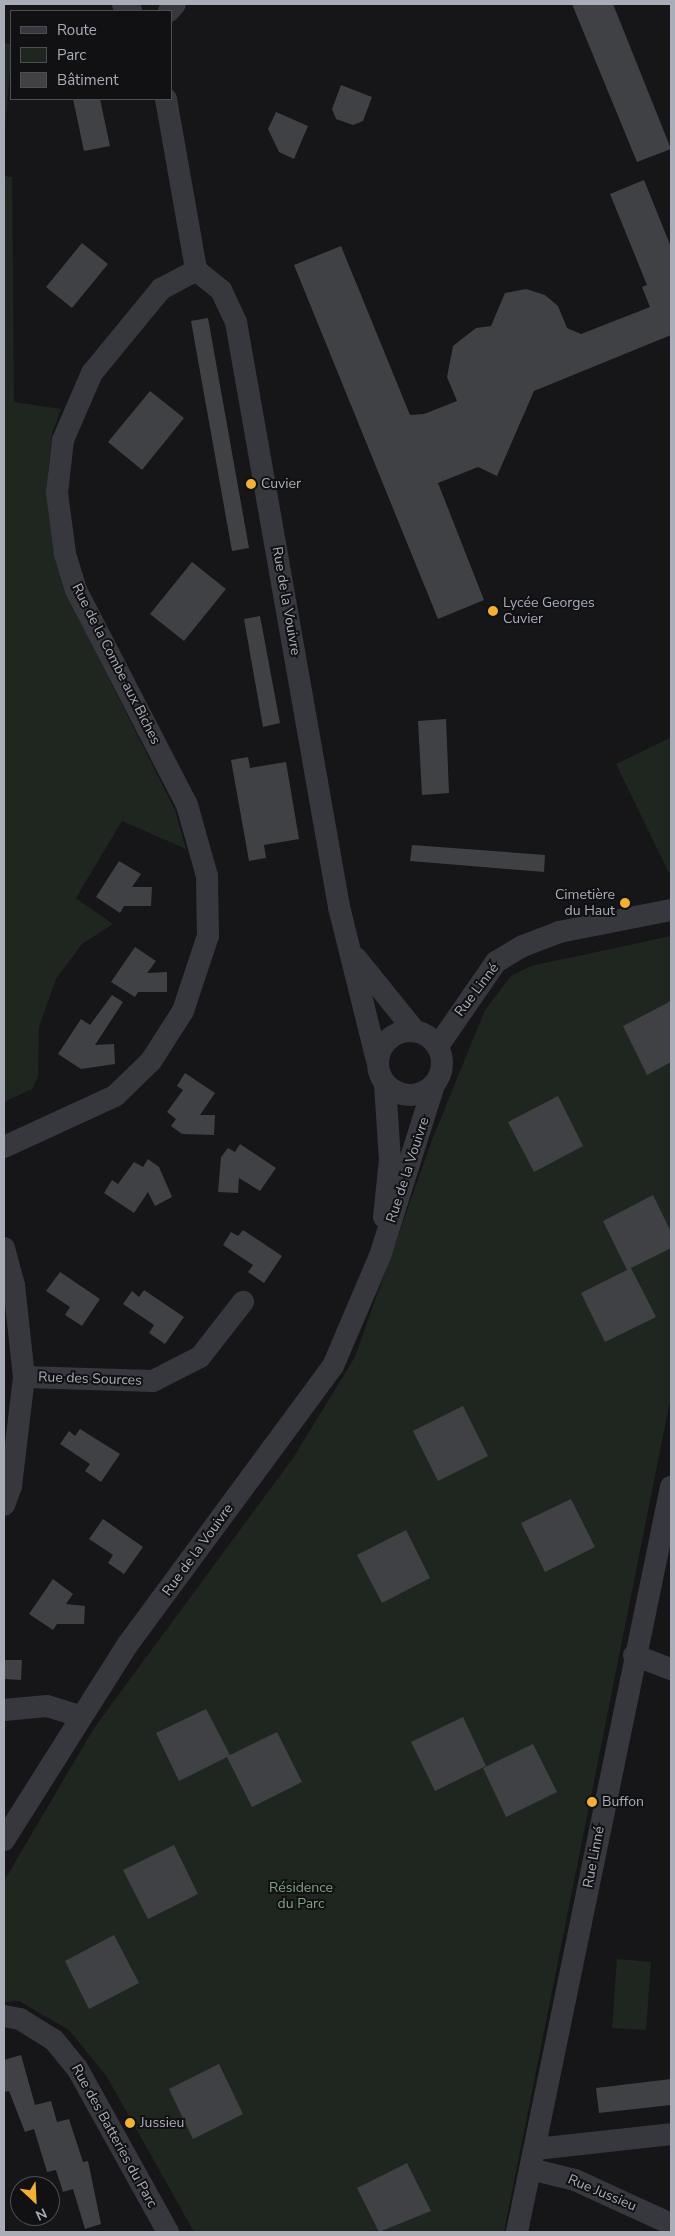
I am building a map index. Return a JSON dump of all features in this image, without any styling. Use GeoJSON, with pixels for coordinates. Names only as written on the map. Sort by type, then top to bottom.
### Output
{"type":"FeatureCollection","features":[{"type":"Feature","properties":{"kind":"street"},"geometry":{"type":"LineString","coordinates":[[166,100],[196,270]]}},
{"type":"Feature","properties":{"kind":"street","name":"Rue de la Vouivre"},"geometry":{"type":"LineString","coordinates":[[196,270],[220,290],[236,322],[348,946],[378,1060]]}},
{"type":"Feature","properties":{"kind":"street","name":"Rue de la Combe aux Biches"},"geometry":{"type":"LineString","coordinates":[[4,1147],[115,1096],[151,1061],[183,1011],[208,936],[207,876],[187,805],[76,590],[57,493],[63,440],[92,373],[162,289],[196,270]]}},
{"type":"Feature","properties":{"kind":"street","name":"Rue Linné"},"geometry":{"type":"LineString","coordinates":[[438,1046],[496,962],[523,946],[559,932],[671,910]]}},
{"type":"Feature","properties":{"kind":"street","name":"Rue de la Vouivre"},"geometry":{"type":"LineString","coordinates":[[348,946],[415,1031]]}},
{"type":"Feature","properties":{"kind":"street"},"geometry":{"type":"LineString","coordinates":[[405,1031],[415,1031],[438,1046],[443,1064],[434,1085],[409,1095],[385,1084],[378,1060],[386,1041],[405,1031]]}},
{"type":"Feature","properties":{"kind":"street","name":"Rue de la Vouivre"},"geometry":{"type":"LineString","coordinates":[[380,1256],[390,1160],[385,1084]]}},
{"type":"Feature","properties":{"kind":"street","name":"Rue de la Vouivre"},"geometry":{"type":"LineString","coordinates":[[4,1840],[79,1716],[333,1366],[380,1256],[434,1085]]}},
{"type":"Feature","properties":{"kind":"street","name":"Rue des Sources"},"geometry":{"type":"LineString","coordinates":[[4,1248],[14,1285],[24,1377],[11,1486],[4,1505]]}},
{"type":"Feature","properties":{"kind":"street","name":"Rue des Sources"},"geometry":{"type":"LineString","coordinates":[[24,1377],[153,1381],[200,1357],[243,1302]]}},
{"type":"Feature","properties":{"kind":"street","name":"Rue Linné"},"geometry":{"type":"LineString","coordinates":[[533,2159],[634,1655],[671,1487]]}},
{"type":"Feature","properties":{"kind":"street"},"geometry":{"type":"LineString","coordinates":[[634,1655],[671,1669]]}},
{"type":"Feature","properties":{"kind":"street"},"geometry":{"type":"LineString","coordinates":[[4,1710],[48,1706],[79,1716]]}},
{"type":"Feature","properties":{"kind":"street","name":"Rue des Batteries du Parc"},"geometry":{"type":"LineString","coordinates":[[4,2016],[20,2019],[54,2040],[77,2068],[168,2232]]}},
{"type":"Feature","properties":{"kind":"street"},"geometry":{"type":"LineString","coordinates":[[517,2232],[533,2159],[671,2134]]}},
{"type":"Feature","properties":{"kind":"street","name":"Rue Jussieu"},"geometry":{"type":"LineString","coordinates":[[533,2159],[671,2224]]}},
{"type":"Feature","properties":{"kind":"green space"},"geometry":{"type":"Polygon","coordinates":[[[4,43],[10,44],[10,72],[4,136],[4,43]]]}},
{"type":"Feature","properties":{"kind":"green space"},"geometry":{"type":"Polygon","coordinates":[[[4,176],[12,177],[14,402],[61,409],[52,434],[48,472],[54,552],[73,607],[175,810],[186,849],[122,821],[76,898],[113,924],[82,944],[56,979],[39,1027],[38,1077],[32,1089],[4,1102],[4,176]]]}},
{"type":"Feature","properties":{"kind":"green space"},"geometry":{"type":"Polygon","coordinates":[[[670,738],[671,872],[669,873],[616,764],[670,738]]]}},
{"type":"Feature","properties":{"kind":"green space","name":"Résidence du Parc"},"geometry":{"type":"Polygon","coordinates":[[[671,936],[671,1396],[504,2232],[194,2232],[107,2077],[69,2030],[19,2001],[4,2002],[4,1881],[94,1728],[293,1458],[355,1357],[432,1140],[485,1010],[511,976],[531,966],[671,936]]]}},
{"type":"Feature","properties":{"kind":"green space"},"geometry":{"type":"Polygon","coordinates":[[[617,1959],[651,1962],[646,2030],[612,2028],[617,1959]]]}},
{"type":"Feature","properties":{"kind":"building"},"geometry":{"type":"Polygon","coordinates":[[[572,4],[613,4],[671,149],[637,162],[572,4]]]}},
{"type":"Feature","properties":{"kind":"building"},"geometry":{"type":"Polygon","coordinates":[[[341,85],[372,97],[363,121],[353,125],[336,119],[332,109],[341,85]]]}},
{"type":"Feature","properties":{"kind":"building"},"geometry":{"type":"Polygon","coordinates":[[[73,100],[100,100],[110,146],[84,151],[73,100]]]}},
{"type":"Feature","properties":{"kind":"building"},"geometry":{"type":"Polygon","coordinates":[[[276,112],[308,126],[294,159],[279,152],[268,129],[276,112]]]}},
{"type":"Feature","properties":{"kind":"building"},"geometry":{"type":"Polygon","coordinates":[[[644,180],[671,247],[671,335],[534,391],[497,476],[478,467],[438,483],[484,600],[438,619],[294,265],[341,246],[410,415],[424,414],[457,401],[447,377],[453,346],[476,328],[491,326],[505,293],[526,289],[545,295],[558,306],[567,328],[581,334],[650,307],[642,287],[647,285],[610,194],[644,180]]]}},
{"type":"Feature","properties":{"kind":"building"},"geometry":{"type":"Polygon","coordinates":[[[82,243],[108,264],[72,308],[46,287],[82,243]]]}},
{"type":"Feature","properties":{"kind":"building"},"geometry":{"type":"Polygon","coordinates":[[[208,318],[249,548],[232,551],[191,321],[208,318]]]}},
{"type":"Feature","properties":{"kind":"building"},"geometry":{"type":"Polygon","coordinates":[[[150,391],[184,418],[142,470],[108,442],[150,391]]]}},
{"type":"Feature","properties":{"kind":"building"},"geometry":{"type":"Polygon","coordinates":[[[192,562],[226,589],[184,641],[150,614],[192,562]]]}},
{"type":"Feature","properties":{"kind":"building"},"geometry":{"type":"Polygon","coordinates":[[[260,616],[280,723],[263,727],[244,619],[260,616]]]}},
{"type":"Feature","properties":{"kind":"building"},"geometry":{"type":"Polygon","coordinates":[[[446,719],[449,793],[422,795],[418,721],[446,719]]]}},
{"type":"Feature","properties":{"kind":"building"},"geometry":{"type":"Polygon","coordinates":[[[248,757],[250,768],[286,762],[299,839],[264,845],[266,858],[249,861],[231,760],[248,757]]]}},
{"type":"Feature","properties":{"kind":"building"},"geometry":{"type":"Polygon","coordinates":[[[412,845],[545,855],[544,872],[410,861],[412,845]]]}},
{"type":"Feature","properties":{"kind":"building"},"geometry":{"type":"Polygon","coordinates":[[[119,861],[141,874],[132,887],[152,887],[151,906],[124,906],[120,913],[96,897],[119,861]]]}},
{"type":"Feature","properties":{"kind":"building"},"geometry":{"type":"Polygon","coordinates":[[[135,947],[156,961],[147,973],[167,972],[167,992],[138,992],[135,997],[111,982],[135,947]]]}},
{"type":"Feature","properties":{"kind":"building"},"geometry":{"type":"Polygon","coordinates":[[[112,995],[123,1002],[95,1045],[114,1044],[115,1064],[81,1069],[58,1054],[81,1019],[90,1025],[112,995]]]}},
{"type":"Feature","properties":{"kind":"building"},"geometry":{"type":"Polygon","coordinates":[[[671,1001],[671,1062],[647,1075],[623,1026],[671,1001]]]}},
{"type":"Feature","properties":{"kind":"building"},"geometry":{"type":"Polygon","coordinates":[[[185,1073],[215,1093],[200,1115],[215,1115],[214,1135],[182,1134],[171,1126],[176,1119],[167,1112],[183,1090],[177,1086],[185,1073]]]}},
{"type":"Feature","properties":{"kind":"building"},"geometry":{"type":"Polygon","coordinates":[[[558,1096],[583,1146],[534,1172],[508,1122],[558,1096]]]}},
{"type":"Feature","properties":{"kind":"building"},"geometry":{"type":"Polygon","coordinates":[[[240,1144],[276,1168],[260,1191],[239,1178],[238,1193],[218,1192],[221,1157],[228,1148],[235,1152],[240,1144]]]}},
{"type":"Feature","properties":{"kind":"building"},"geometry":{"type":"Polygon","coordinates":[[[148,1159],[159,1167],[172,1197],[155,1206],[148,1192],[134,1213],[104,1193],[112,1180],[118,1184],[134,1162],[143,1167],[148,1159]]]}},
{"type":"Feature","properties":{"kind":"building"},"geometry":{"type":"Polygon","coordinates":[[[653,1195],[671,1232],[671,1248],[631,1268],[656,1317],[605,1342],[581,1293],[627,1270],[603,1221],[653,1195]]]}},
{"type":"Feature","properties":{"kind":"building"},"geometry":{"type":"Polygon","coordinates":[[[243,1230],[282,1256],[264,1283],[248,1272],[253,1265],[223,1245],[231,1232],[238,1236],[243,1230]]]}},
{"type":"Feature","properties":{"kind":"building"},"geometry":{"type":"Polygon","coordinates":[[[60,1272],[100,1299],[82,1326],[65,1315],[70,1307],[46,1291],[60,1272]]]}},
{"type":"Feature","properties":{"kind":"building"},"geometry":{"type":"Polygon","coordinates":[[[144,1290],[184,1317],[165,1344],[149,1333],[154,1325],[123,1304],[132,1291],[139,1297],[144,1290]]]}},
{"type":"Feature","properties":{"kind":"building"},"geometry":{"type":"Polygon","coordinates":[[[463,1406],[488,1456],[438,1481],[413,1431],[463,1406]]]}},
{"type":"Feature","properties":{"kind":"building"},"geometry":{"type":"Polygon","coordinates":[[[80,1429],[120,1454],[101,1482],[85,1471],[90,1464],[60,1444],[69,1431],[75,1436],[80,1429]]]}},
{"type":"Feature","properties":{"kind":"building"},"geometry":{"type":"Polygon","coordinates":[[[571,1499],[595,1547],[545,1572],[521,1523],[571,1499]]]}},
{"type":"Feature","properties":{"kind":"building"},"geometry":{"type":"Polygon","coordinates":[[[103,1519],[143,1547],[124,1574],[108,1563],[113,1555],[89,1539],[103,1519]]]}},
{"type":"Feature","properties":{"kind":"building"},"geometry":{"type":"Polygon","coordinates":[[[406,1530],[430,1578],[382,1603],[357,1555],[406,1530]]]}},
{"type":"Feature","properties":{"kind":"building"},"geometry":{"type":"Polygon","coordinates":[[[53,1579],[73,1594],[66,1604],[85,1606],[84,1624],[57,1624],[53,1630],[29,1614],[53,1579]]]}},
{"type":"Feature","properties":{"kind":"building"},"geometry":{"type":"Polygon","coordinates":[[[4,1660],[22,1660],[21,1680],[4,1679],[4,1660]]]}},
{"type":"Feature","properties":{"kind":"building"},"geometry":{"type":"Polygon","coordinates":[[[206,1709],[230,1755],[277,1732],[302,1782],[252,1807],[227,1757],[179,1781],[156,1733],[206,1709]]]}},
{"type":"Feature","properties":{"kind":"building"},"geometry":{"type":"Polygon","coordinates":[[[463,1717],[486,1766],[435,1791],[411,1742],[463,1717]]]}},
{"type":"Feature","properties":{"kind":"building"},"geometry":{"type":"Polygon","coordinates":[[[533,1744],[557,1792],[506,1817],[483,1768],[533,1744]]]}},
{"type":"Feature","properties":{"kind":"building"},"geometry":{"type":"Polygon","coordinates":[[[174,1845],[198,1894],[148,1919],[123,1870],[174,1845]]]}},
{"type":"Feature","properties":{"kind":"building"},"geometry":{"type":"Polygon","coordinates":[[[114,1935],[139,1983],[89,2009],[65,1961],[114,1935]]]}},
{"type":"Feature","properties":{"kind":"building"},"geometry":{"type":"Polygon","coordinates":[[[21,2055],[35,2105],[51,2101],[57,2122],[69,2119],[83,2162],[88,2161],[101,2224],[85,2229],[73,2189],[63,2192],[60,2176],[58,2176],[56,2170],[47,2172],[34,2129],[25,2132],[9,2091],[4,2092],[4,2060],[21,2055]]]}},
{"type":"Feature","properties":{"kind":"building"},"geometry":{"type":"Polygon","coordinates":[[[219,2064],[243,2114],[193,2139],[169,2089],[219,2064]]]}},
{"type":"Feature","properties":{"kind":"building"},"geometry":{"type":"Polygon","coordinates":[[[671,2079],[671,2105],[599,2113],[596,2088],[671,2079]]]}},
{"type":"Feature","properties":{"kind":"building"},"geometry":{"type":"Polygon","coordinates":[[[407,2163],[431,2211],[379,2232],[357,2188],[407,2163]]]}},
{"type":"Feature","properties":{"kind":"place","name":"Cuvier"},"geometry":{"type":"Point","coordinates":[251,484]}},
{"type":"Feature","properties":{"kind":"place","name":"Lycée Georges Cuvier"},"geometry":{"type":"Point","coordinates":[493,611]}},
{"type":"Feature","properties":{"kind":"place","name":"Cimetière du Haut"},"geometry":{"type":"Point","coordinates":[625,903]}},
{"type":"Feature","properties":{"kind":"place","name":"Buffon"},"geometry":{"type":"Point","coordinates":[592,1802]}},
{"type":"Feature","properties":{"kind":"place","name":"Jussieu"},"geometry":{"type":"Point","coordinates":[130,2123]}}]}
